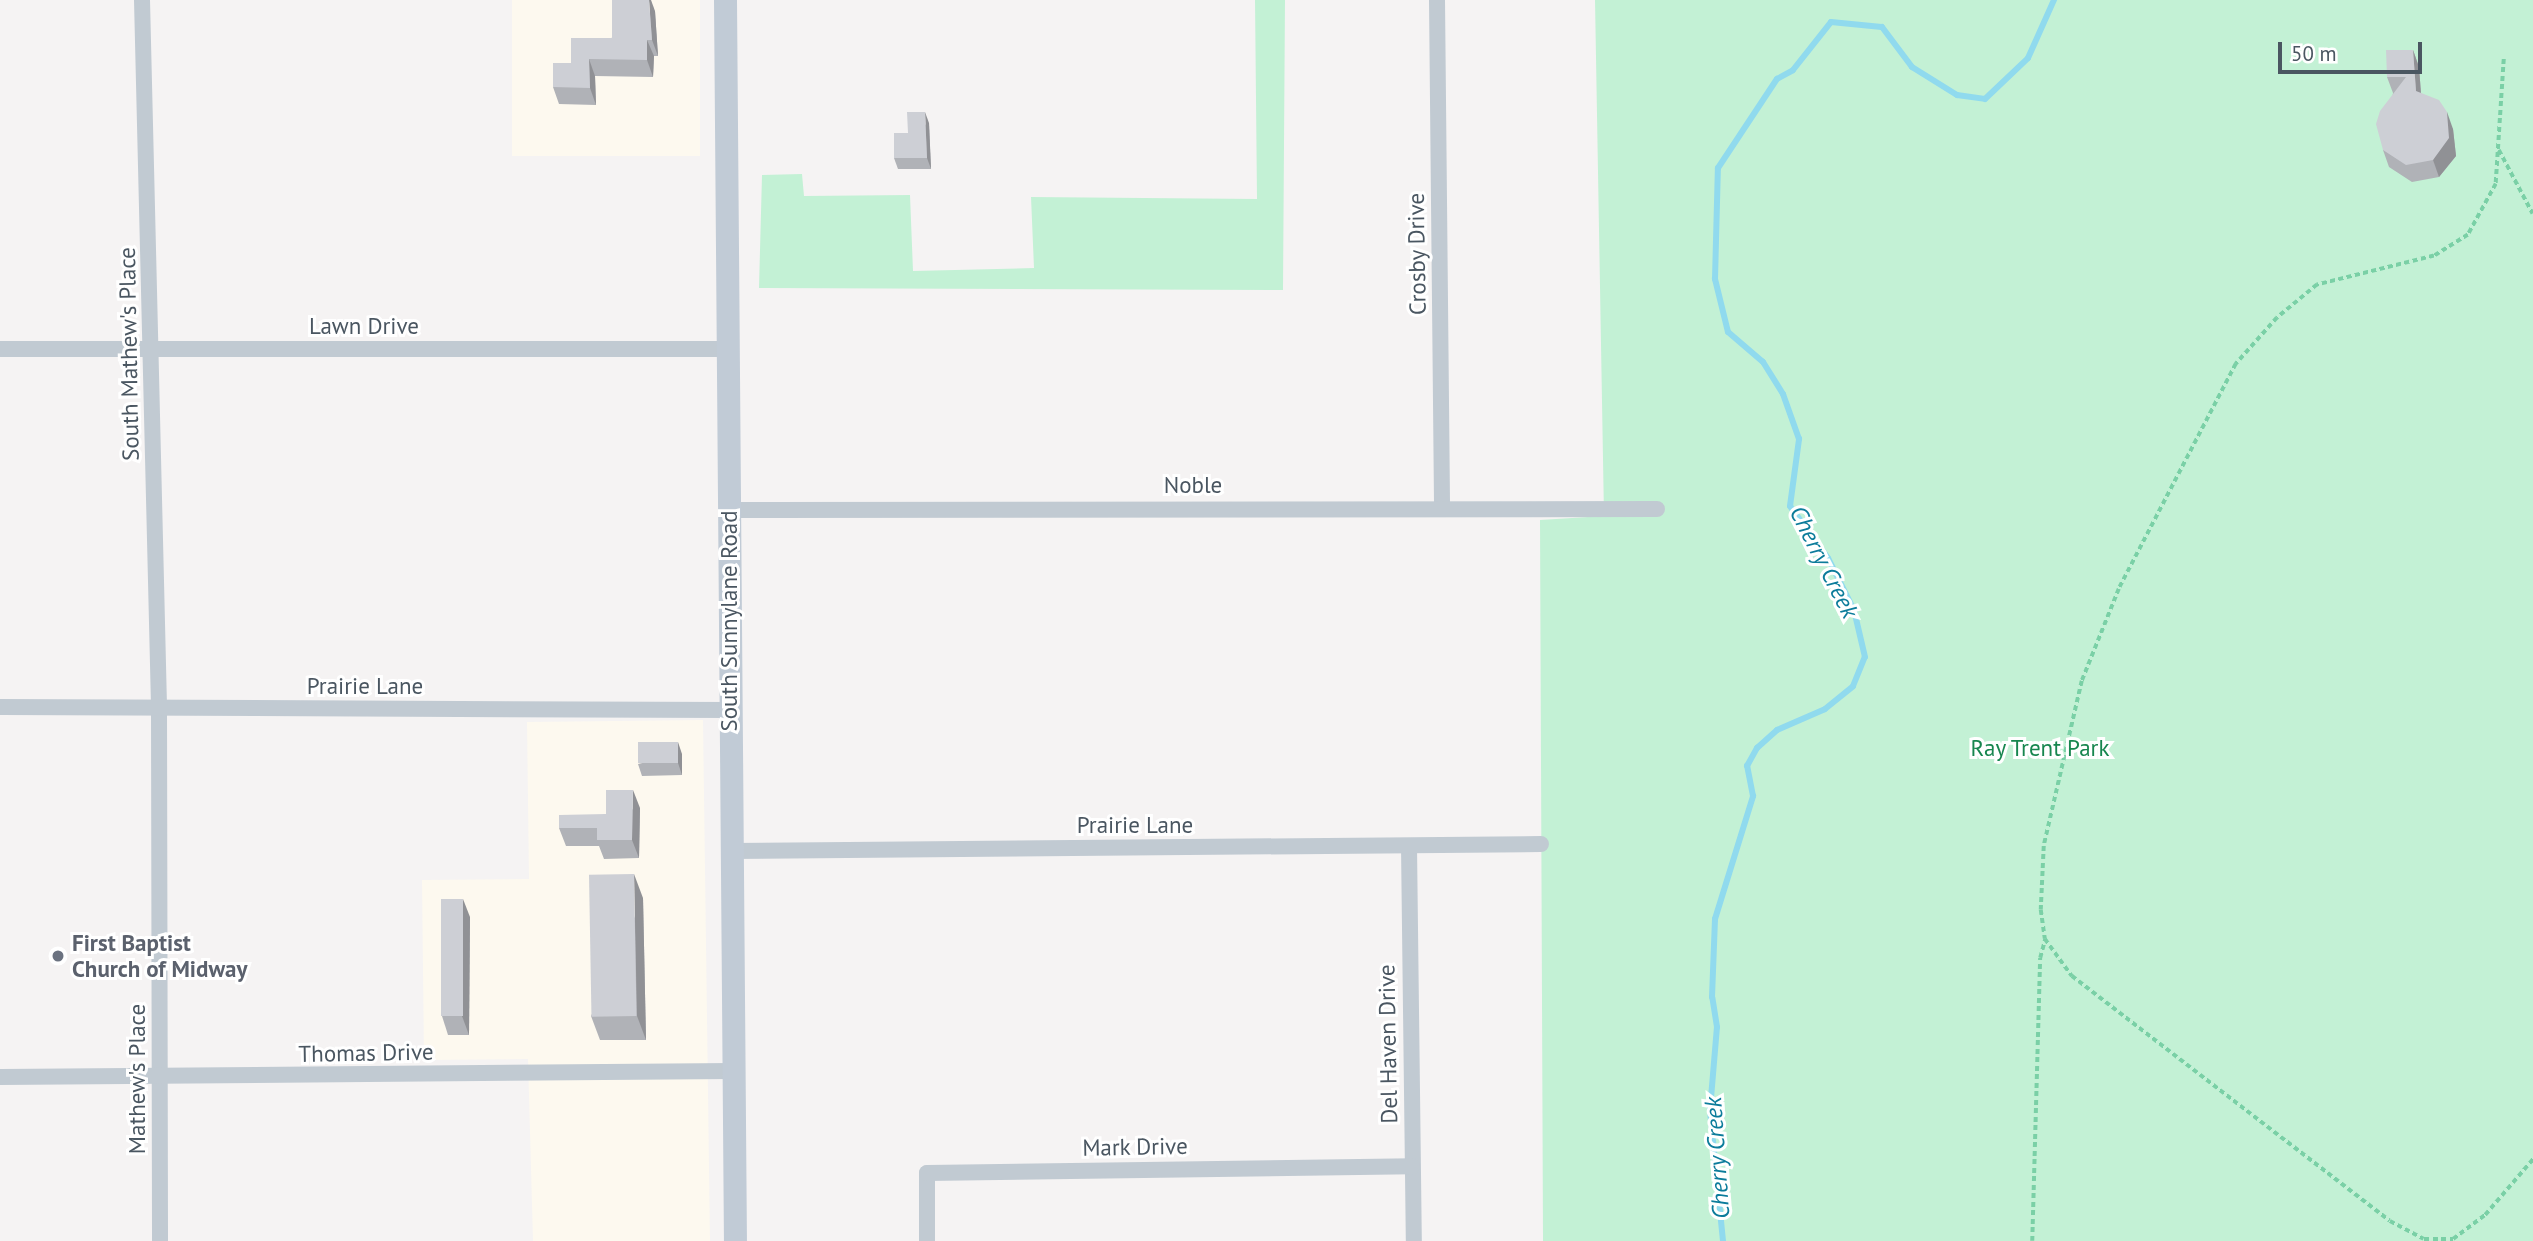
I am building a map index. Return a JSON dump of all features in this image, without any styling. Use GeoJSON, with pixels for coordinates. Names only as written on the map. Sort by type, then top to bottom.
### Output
{"type":"FeatureCollection","features":[{"type":"Feature","properties":{"kind":"main road","name":"South Sunnylane Road"},"geometry":{"type":"LineString","coordinates":[[725,0],[735,1241]]}},
{"type":"Feature","properties":{"kind":"street","name":"South Mathew's Place"},"geometry":{"type":"LineString","coordinates":[[142,0],[153,349],[159,708]]}},
{"type":"Feature","properties":{"kind":"street","name":"Crosby Drive"},"geometry":{"type":"LineString","coordinates":[[1437,0],[1442,507]]}},
{"type":"Feature","properties":{"kind":"street","name":"Lawn Drive"},"geometry":{"type":"LineString","coordinates":[[0,349],[727,349]]}},
{"type":"Feature","properties":{"kind":"street","name":"Noble"},"geometry":{"type":"LineString","coordinates":[[729,510],[1442,507],[1657,509]]}},
{"type":"Feature","properties":{"kind":"street","name":"Prairie Lane"},"geometry":{"type":"LineString","coordinates":[[0,707],[729,710]]}},
{"type":"Feature","properties":{"kind":"street","name":"Mathew's Place"},"geometry":{"type":"LineString","coordinates":[[159,708],[160,1241]]}},
{"type":"Feature","properties":{"kind":"street","name":"Prairie Lane"},"geometry":{"type":"LineString","coordinates":[[730,851],[1541,844]]}},
{"type":"Feature","properties":{"kind":"street","name":"Del Haven Drive"},"geometry":{"type":"LineString","coordinates":[[1409,846],[1413,1241]]}},
{"type":"Feature","properties":{"kind":"street","name":"Thomas Drive"},"geometry":{"type":"LineString","coordinates":[[0,1077],[159,1079],[733,1071]]}},
{"type":"Feature","properties":{"kind":"street","name":"Mark Drive"},"geometry":{"type":"LineString","coordinates":[[927,1241],[926,1173],[1412,1166]]}},
{"type":"Feature","properties":{"kind":"path"},"geometry":{"type":"LineString","coordinates":[[2032,1241],[2040,958],[2045,939],[2044,846],[2082,681],[2119,589],[2236,364],[2277,318],[2317,285],[2434,256],[2468,235],[2496,184],[2504,59]]}},
{"type":"Feature","properties":{"kind":"path"},"geometry":{"type":"LineString","coordinates":[[2498,148],[2533,214]]}},
{"type":"Feature","properties":{"kind":"path"},"geometry":{"type":"LineString","coordinates":[[2045,939],[2072,976],[2390,1221],[2424,1239],[2453,1239],[2485,1215],[2533,1158]]}},
{"type":"Feature","properties":{"kind":"shaded area"},"geometry":{"type":"Polygon","coordinates":[[[512,0],[700,0],[700,156],[512,156],[512,0]]]}},
{"type":"Feature","properties":{"kind":"shaded area"},"geometry":{"type":"Polygon","coordinates":[[[703,720],[710,1241],[533,1241],[528,1059],[424,1060],[422,880],[529,879],[527,722],[703,720]]]}},
{"type":"Feature","properties":{"kind":"green space"},"geometry":{"type":"Polygon","coordinates":[[[1255,0],[1285,0],[1283,290],[759,288],[762,175],[802,174],[804,196],[910,195],[913,271],[1034,268],[1031,197],[1257,199],[1255,0]]]}},
{"type":"Feature","properties":{"kind":"green space","name":"Ray Trent Park"},"geometry":{"type":"Polygon","coordinates":[[[1595,0],[2533,0],[2533,1241],[1543,1241],[1540,520],[1604,516],[1595,0]]]}},
{"type":"Feature","properties":{"kind":"building"},"geometry":{"type":"Polygon","coordinates":[[[612,0],[649,0],[652,40],[647,40],[647,60],[589,59],[590,88],[553,87],[553,63],[571,63],[571,38],[612,38],[612,0]]]}},
{"type":"Feature","properties":{"kind":"building"},"geometry":{"type":"Polygon","coordinates":[[[2386,50],[2413,50],[2416,91],[2439,100],[2447,112],[2449,138],[2433,160],[2406,165],[2383,150],[2376,124],[2380,111],[2406,77],[2387,77],[2386,50]]]}},
{"type":"Feature","properties":{"kind":"building"},"geometry":{"type":"Polygon","coordinates":[[[907,112],[925,112],[927,158],[894,158],[894,133],[908,133],[907,112]]]}},
{"type":"Feature","properties":{"kind":"building"},"geometry":{"type":"Polygon","coordinates":[[[638,742],[678,742],[678,763],[638,763],[638,742]]]}},
{"type":"Feature","properties":{"kind":"building"},"geometry":{"type":"Polygon","coordinates":[[[606,790],[633,790],[632,840],[597,840],[597,828],[559,828],[559,815],[606,814],[606,790]]]}},
{"type":"Feature","properties":{"kind":"building"},"geometry":{"type":"Polygon","coordinates":[[[634,874],[636,1016],[591,1017],[589,875],[634,874]]]}},
{"type":"Feature","properties":{"kind":"building"},"geometry":{"type":"Polygon","coordinates":[[[441,899],[463,899],[463,1016],[441,1016],[441,899]]]}},
{"type":"Feature","properties":{"kind":"waterway","name":"Cherry Creek"},"geometry":{"type":"LineString","coordinates":[[1723,1241],[1710,1110],[1717,1027],[1712,997],[1715,919],[1753,796],[1747,766],[1757,748],[1777,730],[1825,709],[1853,686],[1865,657],[1854,610],[1828,558],[1790,506],[1799,439],[1783,394],[1763,362],[1728,332],[1715,279],[1718,168],[1777,79],[1793,70],[1831,22],[1882,27],[1912,67],[1957,95],[1985,99],[2028,58],[2054,0]]}},
{"type":"Feature","properties":{"kind":"place","name":"First Baptist Church of Midway"},"geometry":{"type":"Point","coordinates":[58,956]}}]}
